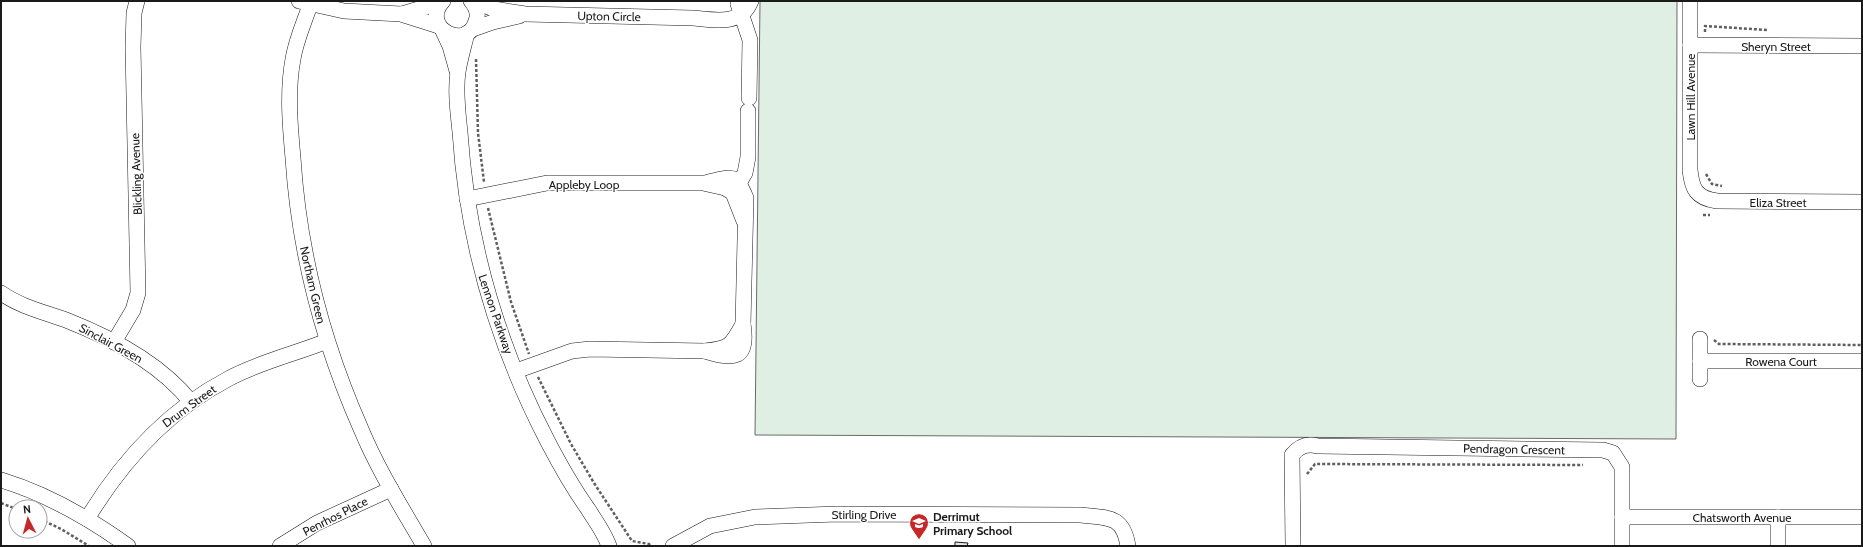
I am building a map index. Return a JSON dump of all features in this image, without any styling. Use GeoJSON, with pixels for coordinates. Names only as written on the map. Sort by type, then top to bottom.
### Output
{"type":"FeatureCollection","features":[{"type":"Feature","properties":{"kind":"street","name":"Blickling Avenue"},"geometry":{"type":"LineString","coordinates":[[114,342],[133,310],[138,293],[132,47],[134,13],[137,1]]}},
{"type":"Feature","properties":{"kind":"street","name":"Upton Circle"},"geometry":{"type":"LineString","coordinates":[[472,1],[494,9],[526,14],[693,18],[730,10],[743,5]]}},
{"type":"Feature","properties":{"kind":"street","name":"Lennon Parkway"},"geometry":{"type":"LineString","coordinates":[[458,72],[470,31],[477,17],[477,11],[472,1]]}},
{"type":"Feature","properties":{"kind":"street","name":"Lawn Hill Avenue"},"geometry":{"type":"LineString","coordinates":[[1690,1],[1690,170],[1692,183],[1696,192]]}},
{"type":"Feature","properties":{"kind":"street"},"geometry":{"type":"LineString","coordinates":[[305,3],[344,11],[401,14],[442,2]]}},
{"type":"Feature","properties":{"kind":"street"},"geometry":{"type":"LineString","coordinates":[[441,28],[436,13],[442,2]]}},
{"type":"Feature","properties":{"kind":"street","name":"Northam Green"},"geometry":{"type":"LineString","coordinates":[[305,3],[293,61],[290,91],[290,123],[300,226],[310,277],[328,341],[361,430],[391,488],[424,546]]}},
{"type":"Feature","properties":{"kind":"street"},"geometry":{"type":"LineString","coordinates":[[516,371],[572,351],[590,349],[705,351],[735,349],[743,324],[744,221],[746,198],[737,188],[745,173],[748,157],[750,40],[743,5]]}},
{"type":"Feature","properties":{"kind":"street","name":"Upton Circle"},"geometry":{"type":"LineString","coordinates":[[401,14],[441,28],[455,36],[493,22],[526,14]]}},
{"type":"Feature","properties":{"kind":"street","name":"Lennon Parkway"},"geometry":{"type":"LineString","coordinates":[[441,28],[450,46],[458,72],[460,144],[467,199],[473,236],[486,290],[516,371],[548,441],[606,540],[620,546]]}},
{"type":"Feature","properties":{"kind":"street","name":"Sheryn Street"},"geometry":{"type":"LineString","coordinates":[[1690,45],[1862,46]]}},
{"type":"Feature","properties":{"kind":"street","name":"Appleby Loop"},"geometry":{"type":"LineString","coordinates":[[467,199],[547,183],[703,183],[727,178],[736,180],[737,188]]}},
{"type":"Feature","properties":{"kind":"street","name":"Eliza Street"},"geometry":{"type":"LineString","coordinates":[[1696,192],[1705,199],[1717,202],[1862,202]]}},
{"type":"Feature","properties":{"kind":"street","name":"Sinclair Green"},"geometry":{"type":"LineString","coordinates":[[1,294],[19,304],[69,321],[114,342],[161,371],[182,390],[191,402]]}},
{"type":"Feature","properties":{"kind":"street","name":"Sinclair Green"},"geometry":{"type":"LineString","coordinates":[[1,304],[19,304]]}},
{"type":"Feature","properties":{"kind":"street"},"geometry":{"type":"LineString","coordinates":[[1700,379],[1700,361],[1706,339]]}},
{"type":"Feature","properties":{"kind":"street","name":"Drum Street"},"geometry":{"type":"LineString","coordinates":[[87,519],[105,489],[129,457],[160,426],[191,402],[228,379],[273,360],[328,341]]}},
{"type":"Feature","properties":{"kind":"street","name":"Rowena Court"},"geometry":{"type":"LineString","coordinates":[[1700,361],[1862,361]]}},
{"type":"Feature","properties":{"kind":"street","name":"Pendragon Crescent"},"geometry":{"type":"LineString","coordinates":[[1293,546],[1293,469],[1298,460],[1304,454],[1318,446],[1603,450],[1613,453],[1622,467],[1622,546]]}},
{"type":"Feature","properties":{"kind":"street"},"geometry":{"type":"LineString","coordinates":[[1,480],[49,499],[87,519],[128,546]]}},
{"type":"Feature","properties":{"kind":"street","name":"Penrhos Place"},"geometry":{"type":"LineString","coordinates":[[280,546],[317,523],[391,488]]}},
{"type":"Feature","properties":{"kind":"street","name":"Stirling Drive"},"geometry":{"type":"LineString","coordinates":[[1081,515],[1113,511],[1122,513],[1130,519],[1134,528],[1135,534],[1132,546]]}},
{"type":"Feature","properties":{"kind":"street","name":"Stirling Drive"},"geometry":{"type":"LineString","coordinates":[[675,546],[710,526],[732,521],[770,516],[837,514],[1081,515],[1106,518],[1117,522],[1123,528],[1128,546]]}},
{"type":"Feature","properties":{"kind":"street","name":"Chatsworth Avenue"},"geometry":{"type":"LineString","coordinates":[[1622,516],[1862,517]]}},
{"type":"Feature","properties":{"kind":"street"},"geometry":{"type":"LineString","coordinates":[[1778,517],[1778,546]]}},
{"type":"Feature","properties":{"kind":"path"},"geometry":{"type":"LineString","coordinates":[[1705,45],[1706,26],[1771,30]]}},
{"type":"Feature","properties":{"kind":"path"},"geometry":{"type":"LineString","coordinates":[[476,56],[478,133],[486,195],[498,255],[511,302],[533,365],[564,431],[597,489],[632,541],[649,544],[651,546]]}},
{"type":"Feature","properties":{"kind":"path"},"geometry":{"type":"LineString","coordinates":[[1705,172],[1712,184],[1730,186]]}},
{"type":"Feature","properties":{"kind":"path"},"geometry":{"type":"LineString","coordinates":[[1706,339],[1719,344],[1862,345]]}},
{"type":"Feature","properties":{"kind":"path"},"geometry":{"type":"LineString","coordinates":[[1307,480],[1307,472],[1315,464],[1586,465]]}},
{"type":"Feature","properties":{"kind":"path"},"geometry":{"type":"LineString","coordinates":[[48,523],[90,546]]}},
{"type":"Feature","properties":{"kind":"green space"},"geometry":{"type":"Polygon","coordinates":[[[760,1],[1677,1],[1676,439],[755,435],[760,1]]]}},
{"type":"Feature","properties":{"kind":"building"},"geometry":{"type":"Polygon","coordinates":[[[955,542],[968,543],[967,546],[955,546],[955,542]]]}},
{"type":"Feature","properties":{"kind":"place","name":"Derrimut Primary School"},"geometry":{"type":"Point","coordinates":[919,540]}}]}
